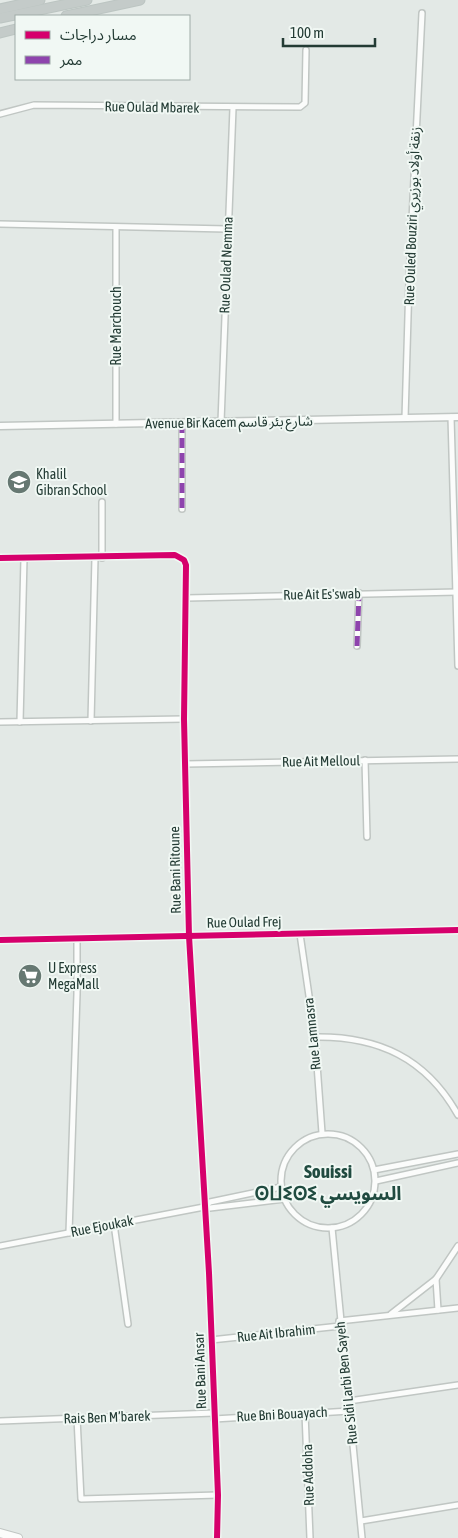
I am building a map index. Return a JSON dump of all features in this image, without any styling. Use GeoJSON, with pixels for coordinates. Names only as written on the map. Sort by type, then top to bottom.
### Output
{"type":"FeatureCollection","features":[{"type":"Feature","properties":{"kind":"highway"},"geometry":{"type":"LineString","coordinates":[[0,9],[40,0]]}},
{"type":"Feature","properties":{"kind":"highway"},"geometry":{"type":"LineString","coordinates":[[0,18],[87,0]]}},
{"type":"Feature","properties":{"kind":"highway"},"geometry":{"type":"LineString","coordinates":[[71,15],[140,0]]}},
{"type":"Feature","properties":{"kind":"highway"},"geometry":{"type":"LineString","coordinates":[[0,33],[15,29]]}},
{"type":"Feature","properties":{"kind":"main road"},"geometry":{"type":"LineString","coordinates":[[0,1533],[18,1538]]}},
{"type":"Feature","properties":{"kind":"street","name":"Rue Ouled Bouziri زنقة أولاد بوزيري"},"geometry":{"type":"LineString","coordinates":[[405,418],[410,262],[422,14]]}},
{"type":"Feature","properties":{"kind":"street","name":"Rue Oulad Mbarek"},"geometry":{"type":"LineString","coordinates":[[0,114],[34,105],[233,108],[304,105],[306,50]]}},
{"type":"Feature","properties":{"kind":"street","name":"Rue Oulad Nemma"},"geometry":{"type":"LineString","coordinates":[[221,422],[233,108]]}},
{"type":"Feature","properties":{"kind":"street"},"geometry":{"type":"LineString","coordinates":[[0,224],[227,229]]}},
{"type":"Feature","properties":{"kind":"street","name":"Rue Marchouch"},"geometry":{"type":"LineString","coordinates":[[116,228],[116,424]]}},
{"type":"Feature","properties":{"kind":"street","name":"Avenue Bir Kacem شارع بئر قاسم"},"geometry":{"type":"LineString","coordinates":[[0,426],[455,417]]}},
{"type":"Feature","properties":{"kind":"street"},"geometry":{"type":"LineString","coordinates":[[455,417],[458,666]]}},
{"type":"Feature","properties":{"kind":"street"},"geometry":{"type":"LineString","coordinates":[[182,423],[182,510]]}},
{"type":"Feature","properties":{"kind":"street"},"geometry":{"type":"LineString","coordinates":[[0,558],[102,558],[102,502]]}},
{"type":"Feature","properties":{"kind":"street","name":"Rue Bani Ritoune"},"geometry":{"type":"LineString","coordinates":[[102,558],[174,555],[184,560],[186,565],[184,719],[188,936],[204,1205]]}},
{"type":"Feature","properties":{"kind":"street"},"geometry":{"type":"LineString","coordinates":[[20,722],[24,558]]}},
{"type":"Feature","properties":{"kind":"street"},"geometry":{"type":"LineString","coordinates":[[91,721],[95,558]]}},
{"type":"Feature","properties":{"kind":"street","name":"Rue Ait Es'swab"},"geometry":{"type":"LineString","coordinates":[[186,598],[457,592]]}},
{"type":"Feature","properties":{"kind":"street"},"geometry":{"type":"LineString","coordinates":[[357,646],[359,594]]}},
{"type":"Feature","properties":{"kind":"street"},"geometry":{"type":"LineString","coordinates":[[0,722],[184,719]]}},
{"type":"Feature","properties":{"kind":"street","name":"Rue Ait Melloul"},"geometry":{"type":"LineString","coordinates":[[185,764],[458,759]]}},
{"type":"Feature","properties":{"kind":"street"},"geometry":{"type":"LineString","coordinates":[[365,760],[367,837]]}},
{"type":"Feature","properties":{"kind":"street","name":"Rue Oulad Frej"},"geometry":{"type":"LineString","coordinates":[[0,940],[458,930]]}},
{"type":"Feature","properties":{"kind":"street","name":"Rue Lamnasra"},"geometry":{"type":"LineString","coordinates":[[300,934],[315,1037],[322,1133]]}},
{"type":"Feature","properties":{"kind":"street"},"geometry":{"type":"LineString","coordinates":[[69,1233],[77,994],[76,938]]}},
{"type":"Feature","properties":{"kind":"street"},"geometry":{"type":"LineString","coordinates":[[315,1037],[344,1037],[362,1040],[400,1055],[417,1066],[437,1084],[458,1115]]}},
{"type":"Feature","properties":{"kind":"street"},"geometry":{"type":"LineString","coordinates":[[322,1133],[343,1136],[358,1144],[369,1157],[374,1170],[376,1180],[373,1195],[367,1207],[358,1217],[347,1224],[332,1228],[310,1224],[299,1218],[284,1198],[281,1187],[281,1172],[292,1151],[297,1145],[311,1136],[322,1133]]}},
{"type":"Feature","properties":{"kind":"street"},"geometry":{"type":"LineString","coordinates":[[374,1170],[458,1154]]}},
{"type":"Feature","properties":{"kind":"street"},"geometry":{"type":"LineString","coordinates":[[376,1180],[458,1163]]}},
{"type":"Feature","properties":{"kind":"street","name":"Rue Ejoukak"},"geometry":{"type":"LineString","coordinates":[[0,1246],[114,1224],[281,1187]]}},
{"type":"Feature","properties":{"kind":"street","name":"Rue Ejoukak"},"geometry":{"type":"LineString","coordinates":[[204,1205],[210,1208],[284,1198]]}},
{"type":"Feature","properties":{"kind":"street","name":"Rue Bani Ansar"},"geometry":{"type":"LineString","coordinates":[[204,1205],[218,1494],[217,1538]]}},
{"type":"Feature","properties":{"kind":"street"},"geometry":{"type":"LineString","coordinates":[[114,1224],[128,1324]]}},
{"type":"Feature","properties":{"kind":"street","name":"Rue Sidi Larbi Ben Sayeh"},"geometry":{"type":"LineString","coordinates":[[332,1228],[362,1538]]}},
{"type":"Feature","properties":{"kind":"street"},"geometry":{"type":"LineString","coordinates":[[390,1315],[436,1279],[458,1246]]}},
{"type":"Feature","properties":{"kind":"street"},"geometry":{"type":"LineString","coordinates":[[436,1279],[438,1310]]}},
{"type":"Feature","properties":{"kind":"street","name":"Rue Ait Ibrahim"},"geometry":{"type":"LineString","coordinates":[[211,1340],[390,1315],[458,1308]]}},
{"type":"Feature","properties":{"kind":"street"},"geometry":{"type":"LineString","coordinates":[[349,1401],[458,1385]]}},
{"type":"Feature","properties":{"kind":"street","name":"Rue Bni Bouayach"},"geometry":{"type":"LineString","coordinates":[[214,1416],[350,1411]]}},
{"type":"Feature","properties":{"kind":"street","name":"Rue Addoha"},"geometry":{"type":"LineString","coordinates":[[305,1413],[310,1538]]}},
{"type":"Feature","properties":{"kind":"street","name":"Rais Ben M’barek"},"geometry":{"type":"LineString","coordinates":[[0,1420],[214,1416]]}},
{"type":"Feature","properties":{"kind":"street"},"geometry":{"type":"LineString","coordinates":[[77,1418],[81,1499],[218,1494]]}},
{"type":"Feature","properties":{"kind":"street"},"geometry":{"type":"LineString","coordinates":[[361,1520],[458,1505]]}},
{"type":"Feature","properties":{"kind":"marked path"},"geometry":{"type":"LineString","coordinates":[[182,423],[182,509]]}},
{"type":"Feature","properties":{"kind":"marked path"},"geometry":{"type":"LineString","coordinates":[[357,646],[359,593]]}},
{"type":"Feature","properties":{"kind":"cycle path"},"geometry":{"type":"LineString","coordinates":[[0,558],[175,555],[184,560],[186,565],[184,719],[189,936],[209,1273],[218,1495],[217,1538]]}},
{"type":"Feature","properties":{"kind":"cycle path"},"geometry":{"type":"LineString","coordinates":[[0,940],[458,930]]}},
{"type":"Feature","properties":{"kind":"place","name":"Khalil Gibran School"},"geometry":{"type":"Point","coordinates":[19,482]}},
{"type":"Feature","properties":{"kind":"place","name":"U Express MegaMall"},"geometry":{"type":"Point","coordinates":[30,976]}},
{"type":"Feature","properties":{"kind":"district","name":"Souissi ⵙⵡⵉⵙⵉ السويسي"},"geometry":{"type":"Point","coordinates":[328,1182]}}]}
